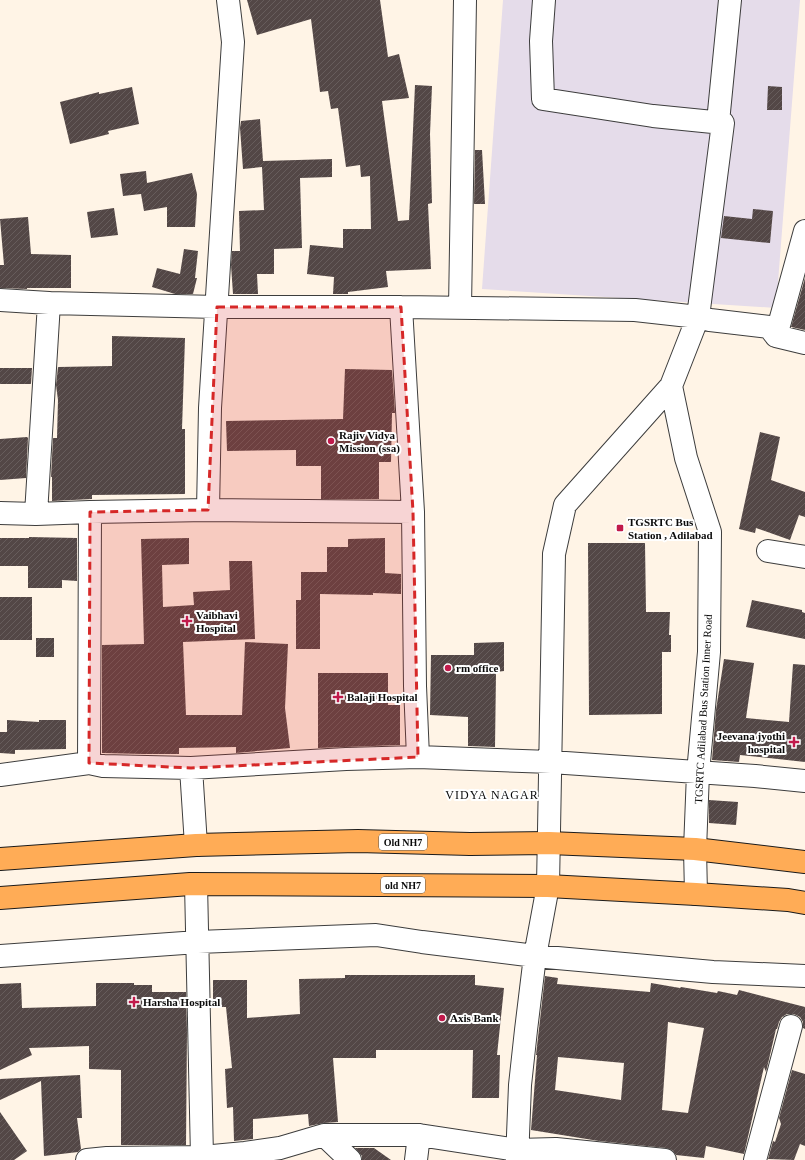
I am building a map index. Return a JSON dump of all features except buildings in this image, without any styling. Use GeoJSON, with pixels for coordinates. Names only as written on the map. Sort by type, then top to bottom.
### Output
{"type":"FeatureCollection","features":[{"type":"Feature","properties":{"kind":"main road","name":"Old NH7"},"geometry":{"type":"LineString","coordinates":[[0,859],[196,845],[358,841],[470,844],[549,843],[695,850],[805,862]]}},
{"type":"Feature","properties":{"kind":"main road","name":"old NH7"},"geometry":{"type":"LineString","coordinates":[[0,898],[196,884],[548,886],[788,900],[805,903]]}},
{"type":"Feature","properties":{"kind":"street"},"geometry":{"type":"LineString","coordinates":[[208,510],[210,408],[233,42],[228,0]]}},
{"type":"Feature","properties":{"kind":"street"},"geometry":{"type":"LineString","coordinates":[[460,308],[466,0]]}},
{"type":"Feature","properties":{"kind":"street"},"geometry":{"type":"LineString","coordinates":[[517,1155],[520,1085],[526,1030],[535,956],[548,886],[554,554],[565,505],[671,386],[698,317],[723,123],[653,116],[543,99],[541,41],[544,0]]}},
{"type":"Feature","properties":{"kind":"street"},"geometry":{"type":"LineString","coordinates":[[718,122],[730,0]]}},
{"type":"Feature","properties":{"kind":"street"},"geometry":{"type":"LineString","coordinates":[[776,336],[805,232]]}},
{"type":"Feature","properties":{"kind":"street"},"geometry":{"type":"LineString","coordinates":[[0,300],[49,303],[217,307],[401,307],[635,310],[770,327],[776,336],[805,343]]}},
{"type":"Feature","properties":{"kind":"street"},"geometry":{"type":"LineString","coordinates":[[36,514],[49,303]]}},
{"type":"Feature","properties":{"kind":"street"},"geometry":{"type":"LineString","coordinates":[[401,307],[413,512],[415,686],[418,757]]}},
{"type":"Feature","properties":{"kind":"street","name":"TGSRTC Adilabad Bus Station Inner Road"},"geometry":{"type":"LineString","coordinates":[[671,386],[686,458],[710,532],[709,652],[698,773],[695,850],[696,894]]}},
{"type":"Feature","properties":{"kind":"street"},"geometry":{"type":"LineString","coordinates":[[0,514],[208,510],[413,512]]}},
{"type":"Feature","properties":{"kind":"street"},"geometry":{"type":"LineString","coordinates":[[90,512],[90,764]]}},
{"type":"Feature","properties":{"kind":"street"},"geometry":{"type":"LineString","coordinates":[[768,551],[805,557]]}},
{"type":"Feature","properties":{"kind":"street"},"geometry":{"type":"LineString","coordinates":[[0,775],[90,764],[103,766],[191,768],[346,759],[418,757],[551,762],[755,776],[805,781]]}},
{"type":"Feature","properties":{"kind":"street"},"geometry":{"type":"LineString","coordinates":[[191,768],[196,845]]}},
{"type":"Feature","properties":{"kind":"street"},"geometry":{"type":"LineString","coordinates":[[196,884],[202,1157]]}},
{"type":"Feature","properties":{"kind":"street"},"geometry":{"type":"LineString","coordinates":[[0,956],[198,942],[376,936],[535,956],[713,972],[805,976]]}},
{"type":"Feature","properties":{"kind":"street"},"geometry":{"type":"LineString","coordinates":[[754,1160],[791,1026]]}},
{"type":"Feature","properties":{"kind":"street"},"geometry":{"type":"LineString","coordinates":[[88,1160],[107,1158],[202,1157],[246,1153],[284,1154],[324,1135],[419,1135],[517,1155],[556,1149],[665,1160]]}},
{"type":"Feature","properties":{"kind":"street"},"geometry":{"type":"LineString","coordinates":[[324,1135],[350,1160]]}},
{"type":"Feature","properties":{"kind":"street"},"geometry":{"type":"LineString","coordinates":[[416,1160],[419,1135]]}},
{"type":"Feature","properties":{"kind":"highlighted area"},"geometry":{"type":"Polygon","coordinates":[[[217,307],[401,307],[413,512],[418,757],[191,768],[89,763],[90,512],[208,510],[217,307]]]}},
{"type":"Feature","properties":{"kind":"shaded area"},"geometry":{"type":"Polygon","coordinates":[[[503,0],[800,0],[776,308],[482,289],[503,0]]]}},
{"type":"Feature","properties":{"kind":"place","name":"Rajiv Vidya Mission (ssa)"},"geometry":{"type":"Point","coordinates":[331,441]}},
{"type":"Feature","properties":{"kind":"place","name":"TGSRTC Bus Station , Adilabad"},"geometry":{"type":"Point","coordinates":[620,528]}},
{"type":"Feature","properties":{"kind":"place","name":"Vaibhavi Hospital"},"geometry":{"type":"Point","coordinates":[187,621]}},
{"type":"Feature","properties":{"kind":"place","name":"rm office"},"geometry":{"type":"Point","coordinates":[448,668]}},
{"type":"Feature","properties":{"kind":"place","name":"Balaji Hospital"},"geometry":{"type":"Point","coordinates":[338,697]}},
{"type":"Feature","properties":{"kind":"place","name":"Jeevana jyothi hospital"},"geometry":{"type":"Point","coordinates":[794,742]}},
{"type":"Feature","properties":{"kind":"place","name":"Harsha Hospital"},"geometry":{"type":"Point","coordinates":[134,1002]}},
{"type":"Feature","properties":{"kind":"place","name":"Axis Bank"},"geometry":{"type":"Point","coordinates":[442,1018]}},
{"type":"Feature","properties":{"kind":"district","name":"VIDYA NAGAR"},"geometry":{"type":"Point","coordinates":[492,795]}}]}
